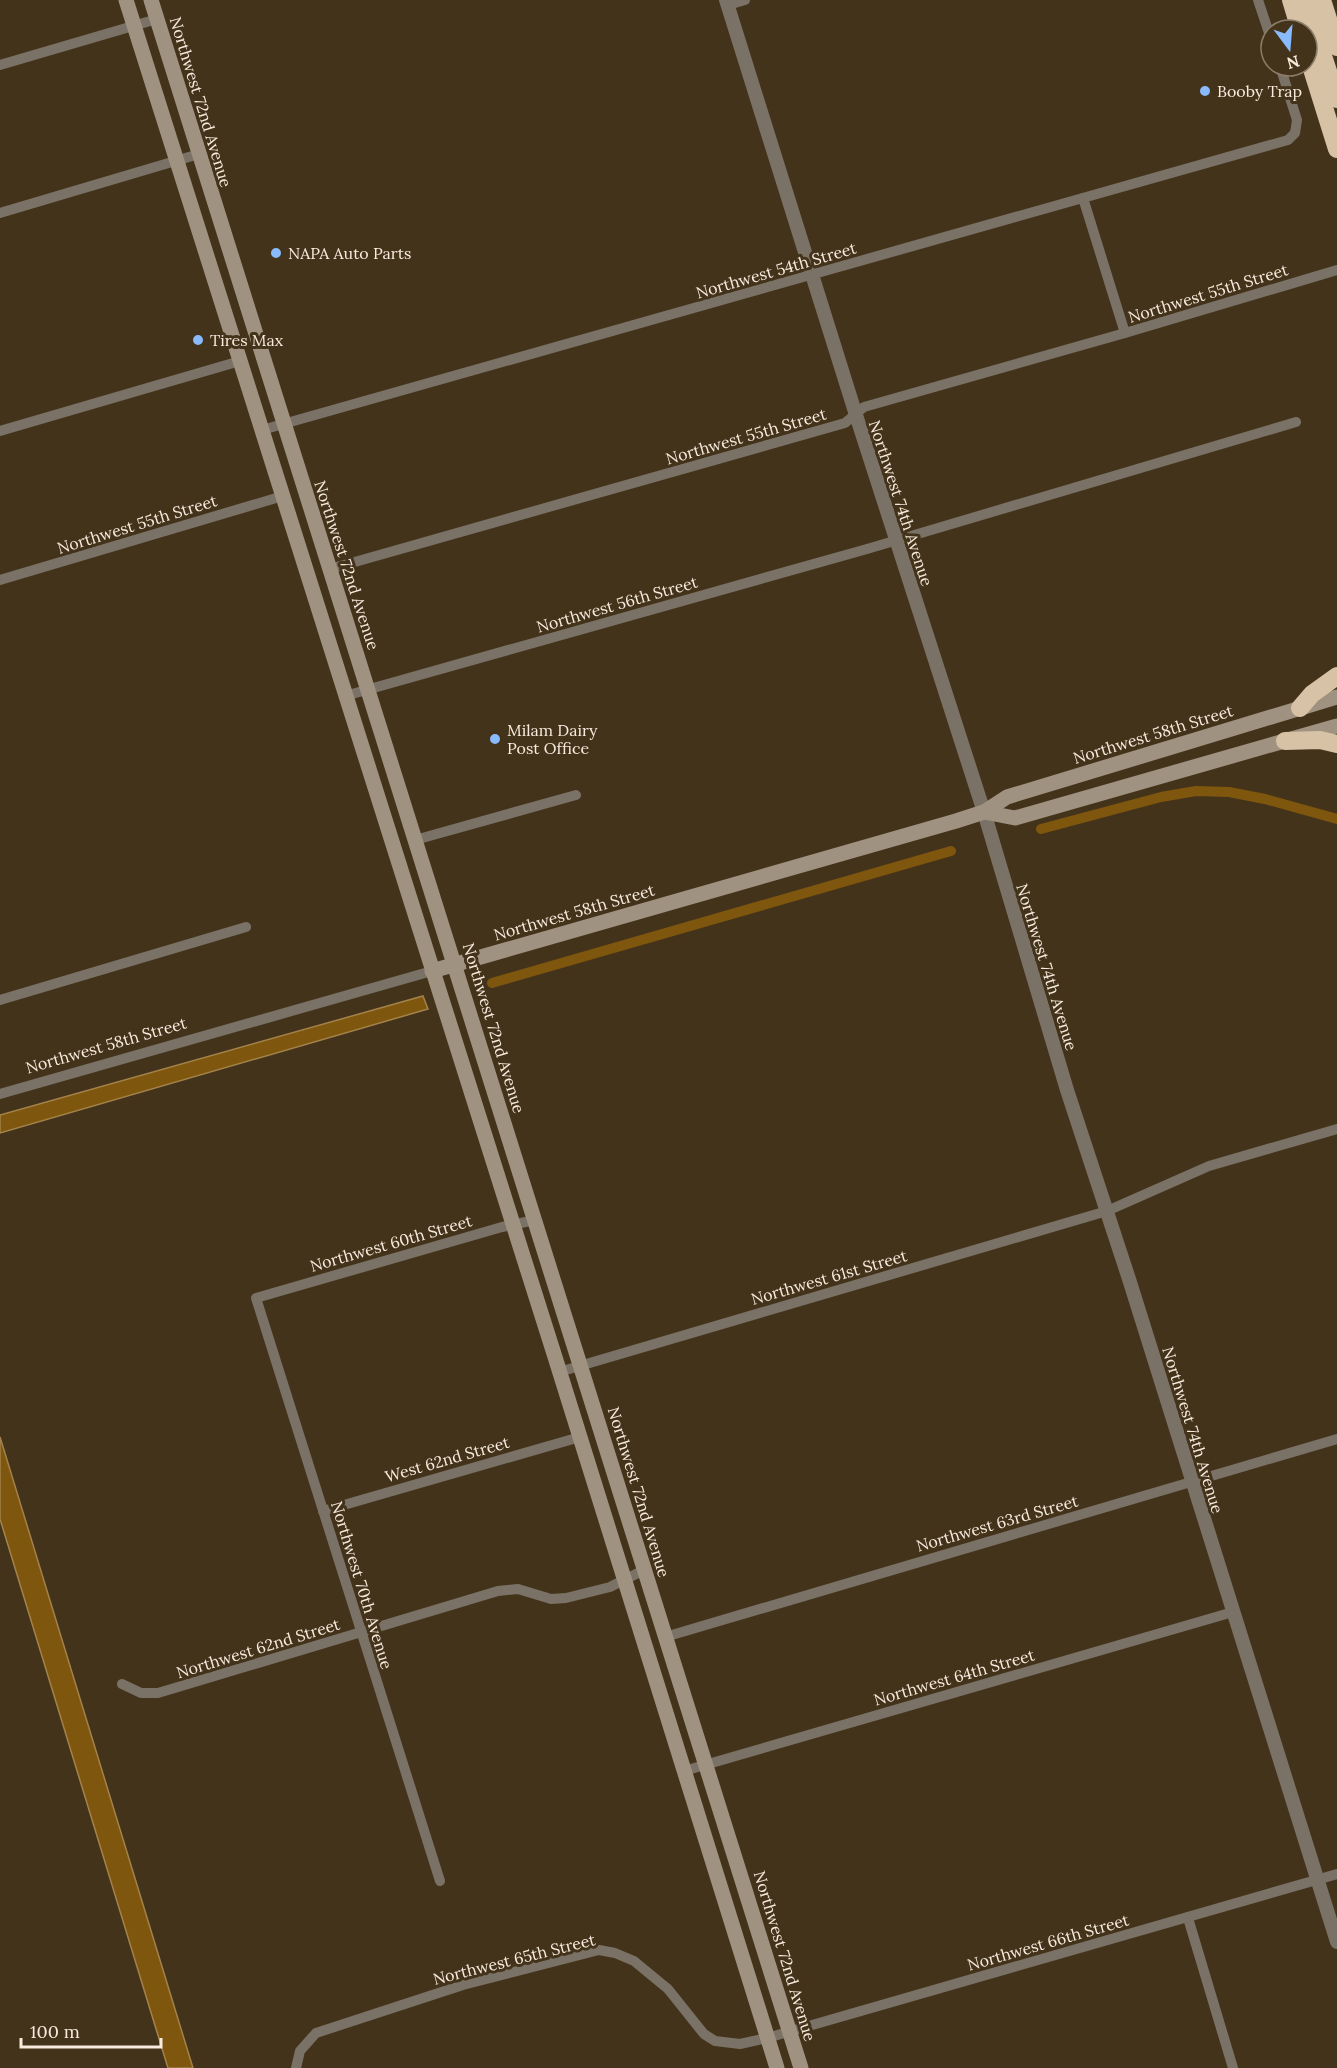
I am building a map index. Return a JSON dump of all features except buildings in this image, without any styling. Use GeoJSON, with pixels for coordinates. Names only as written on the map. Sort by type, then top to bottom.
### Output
{"type":"FeatureCollection","features":[{"type":"Feature","properties":{"kind":"highway"},"geometry":{"type":"LineString","coordinates":[[1291,0],[1296,18]]}},
{"type":"Feature","properties":{"kind":"highway"},"geometry":{"type":"LineString","coordinates":[[1305,0],[1337,99]]}},
{"type":"Feature","properties":{"kind":"highway"},"geometry":{"type":"LineString","coordinates":[[1322,0],[1337,47]]}},
{"type":"Feature","properties":{"kind":"highway"},"geometry":{"type":"LineString","coordinates":[[1335,0],[1337,6]]}},
{"type":"Feature","properties":{"kind":"highway"},"geometry":{"type":"LineString","coordinates":[[1315,78],[1337,149]]}},
{"type":"Feature","properties":{"kind":"highway"},"geometry":{"type":"LineString","coordinates":[[1300,708],[1312,694],[1337,676]]}},
{"type":"Feature","properties":{"kind":"highway"},"geometry":{"type":"LineString","coordinates":[[1286,741],[1320,740],[1337,744]]}},
{"type":"Feature","properties":{"kind":"main road"},"geometry":{"type":"LineString","coordinates":[[126,0],[777,2068]]}},
{"type":"Feature","properties":{"kind":"main road","name":"Northwest 72nd Avenue"},"geometry":{"type":"LineString","coordinates":[[151,0],[801,2068]]}},
{"type":"Feature","properties":{"kind":"main road","name":"Northwest 58th Street"},"geometry":{"type":"LineString","coordinates":[[432,971],[984,812],[1007,797],[1337,697]]}},
{"type":"Feature","properties":{"kind":"main road","name":"Northwest 58th Street"},"geometry":{"type":"LineString","coordinates":[[984,812],[1015,818],[1337,726]]}},
{"type":"Feature","properties":{"kind":"street"},"geometry":{"type":"LineString","coordinates":[[727,2],[745,0]]}},
{"type":"Feature","properties":{"kind":"street"},"geometry":{"type":"LineString","coordinates":[[1258,0],[1264,18]]}},
{"type":"Feature","properties":{"kind":"street","name":"Northwest 74th Avenue"},"geometry":{"type":"LineString","coordinates":[[727,2],[856,415],[984,812],[1067,1090],[1337,1942]]}},
{"type":"Feature","properties":{"kind":"street"},"geometry":{"type":"LineString","coordinates":[[0,65],[157,19]]}},
{"type":"Feature","properties":{"kind":"street","name":"Northwest 54th Street"},"geometry":{"type":"LineString","coordinates":[[262,430],[1288,140],[1295,134],[1297,120],[1284,78]]}},
{"type":"Feature","properties":{"kind":"street"},"geometry":{"type":"LineString","coordinates":[[0,213],[199,154]]}},
{"type":"Feature","properties":{"kind":"street"},"geometry":{"type":"LineString","coordinates":[[1083,198],[1125,333]]}},
{"type":"Feature","properties":{"kind":"street","name":"Northwest 55th Street"},"geometry":{"type":"LineString","coordinates":[[330,569],[845,423],[864,406],[1125,333],[1337,270]]}},
{"type":"Feature","properties":{"kind":"street"},"geometry":{"type":"LineString","coordinates":[[0,431],[240,362]]}},
{"type":"Feature","properties":{"kind":"street","name":"Northwest 56th Street"},"geometry":{"type":"LineString","coordinates":[[345,696],[896,540],[1296,422]]}},
{"type":"Feature","properties":{"kind":"street","name":"Northwest 55th Street"},"geometry":{"type":"LineString","coordinates":[[0,580],[283,496]]}},
{"type":"Feature","properties":{"kind":"street"},"geometry":{"type":"LineString","coordinates":[[415,840],[576,795]]}},
{"type":"Feature","properties":{"kind":"street"},"geometry":{"type":"LineString","coordinates":[[0,1000],[246,927]]}},
{"type":"Feature","properties":{"kind":"street","name":"Northwest 58th Street"},"geometry":{"type":"LineString","coordinates":[[0,1094],[432,971]]}},
{"type":"Feature","properties":{"kind":"street","name":"Northwest 61st Street"},"geometry":{"type":"LineString","coordinates":[[559,1372],[1107,1211],[1209,1166],[1337,1129]]}},
{"type":"Feature","properties":{"kind":"street","name":"Northwest 60th Street"},"geometry":{"type":"LineString","coordinates":[[256,1298],[535,1220]]}},
{"type":"Feature","properties":{"kind":"street","name":"Northwest 70th Avenue"},"geometry":{"type":"LineString","coordinates":[[256,1298],[440,1881]]}},
{"type":"Feature","properties":{"kind":"street","name":"West 62nd Street"},"geometry":{"type":"LineString","coordinates":[[323,1511],[579,1437]]}},
{"type":"Feature","properties":{"kind":"street","name":"Northwest 63rd Street"},"geometry":{"type":"LineString","coordinates":[[665,1636],[1337,1439]]}},
{"type":"Feature","properties":{"kind":"street","name":"Northwest 62nd Street"},"geometry":{"type":"LineString","coordinates":[[122,1684],[141,1693],[158,1693],[498,1591],[525,1590],[545,1598],[558,1599],[610,1587],[644,1570]]}},
{"type":"Feature","properties":{"kind":"street","name":"Northwest 64th Street"},"geometry":{"type":"LineString","coordinates":[[684,1771],[1233,1612]]}},
{"type":"Feature","properties":{"kind":"street","name":"Northwest 66th Street"},"geometry":{"type":"LineString","coordinates":[[767,2038],[1337,1874]]}},
{"type":"Feature","properties":{"kind":"street"},"geometry":{"type":"LineString","coordinates":[[1188,1918],[1233,2068]]}},
{"type":"Feature","properties":{"kind":"street","name":"Northwest 65th Street"},"geometry":{"type":"LineString","coordinates":[[296,2068],[300,2051],[316,2033],[463,1985],[599,1950],[634,1960],[668,1989],[704,2034],[715,2041],[740,2044],[767,2038]]}},
{"type":"Feature","properties":{"kind":"shaded area"},"geometry":{"type":"Polygon","coordinates":[[[423,996],[428,1009],[0,1133],[0,1115],[423,996]]]}},
{"type":"Feature","properties":{"kind":"shaded area"},"geometry":{"type":"Polygon","coordinates":[[[0,1437],[193,2068],[168,2068],[0,1519],[0,1437]]]}},
{"type":"Feature","properties":{"kind":"waterway"},"geometry":{"type":"LineString","coordinates":[[1041,829],[1161,797],[1196,791],[1229,792],[1265,799],[1337,819]]}},
{"type":"Feature","properties":{"kind":"waterway"},"geometry":{"type":"LineString","coordinates":[[492,983],[951,851]]}},
{"type":"Feature","properties":{"kind":"place","name":"Booby Trap"},"geometry":{"type":"Point","coordinates":[1205,91]}},
{"type":"Feature","properties":{"kind":"place","name":"NAPA Auto Parts"},"geometry":{"type":"Point","coordinates":[276,253]}},
{"type":"Feature","properties":{"kind":"place","name":"Tires Max"},"geometry":{"type":"Point","coordinates":[198,340]}},
{"type":"Feature","properties":{"kind":"place","name":"Milam Dairy Post Office"},"geometry":{"type":"Point","coordinates":[495,739]}}]}
